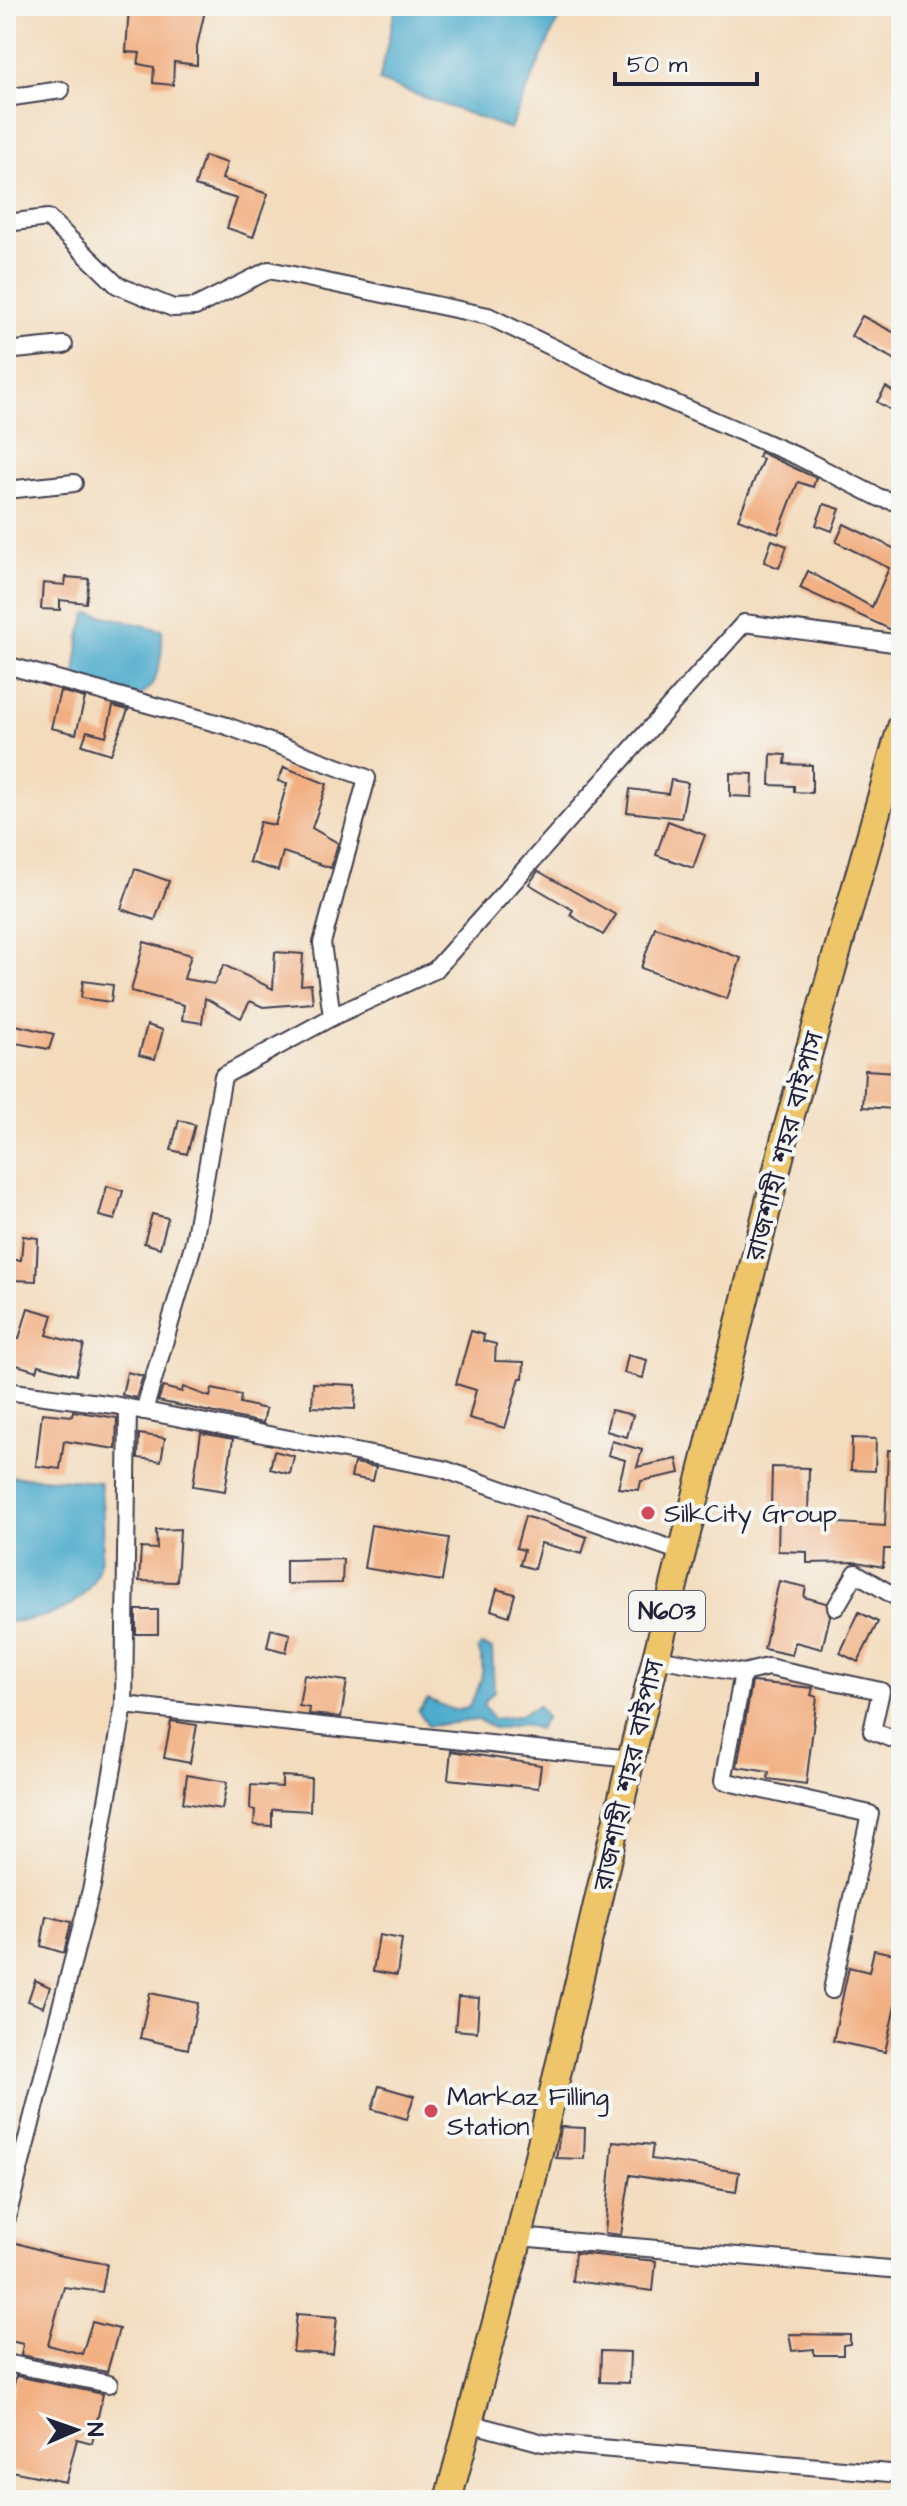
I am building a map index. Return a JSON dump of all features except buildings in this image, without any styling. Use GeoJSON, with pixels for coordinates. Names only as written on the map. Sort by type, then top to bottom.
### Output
{"type":"FeatureCollection","features":[{"type":"Feature","properties":{"kind":"highway","name":"রাজশাহী শহর বাইপাস"},"geometry":{"type":"LineString","coordinates":[[448,2500],[519,2237],[681,1552],[787,1129],[901,727]]}},
{"type":"Feature","properties":{"kind":"street"},"geometry":{"type":"LineString","coordinates":[[6,98],[61,90]]}},
{"type":"Feature","properties":{"kind":"street"},"geometry":{"type":"LineString","coordinates":[[6,223],[48,218],[117,285],[173,308],[195,307],[269,270],[488,316],[616,378],[799,457],[880,498],[901,503]]}},
{"type":"Feature","properties":{"kind":"street"},"geometry":{"type":"LineString","coordinates":[[6,351],[64,345]]}},
{"type":"Feature","properties":{"kind":"street"},"geometry":{"type":"LineString","coordinates":[[6,490],[74,483]]}},
{"type":"Feature","properties":{"kind":"street"},"geometry":{"type":"LineString","coordinates":[[6,2221],[92,1886],[124,1705],[136,1409],[194,1242],[223,1076],[332,1017],[435,970],[744,623],[901,644]]}},
{"type":"Feature","properties":{"kind":"street"},"geometry":{"type":"LineString","coordinates":[[6,665],[227,726],[367,778],[322,943],[332,1017]]}},
{"type":"Feature","properties":{"kind":"street"},"geometry":{"type":"LineString","coordinates":[[6,1391],[136,1409],[443,1469],[681,1552]]}},
{"type":"Feature","properties":{"kind":"street"},"geometry":{"type":"LineString","coordinates":[[836,1607],[856,1573],[901,1600]]}},
{"type":"Feature","properties":{"kind":"street"},"geometry":{"type":"LineString","coordinates":[[656,1658],[743,1673],[768,1667],[881,1691],[872,1731],[901,1742]]}},
{"type":"Feature","properties":{"kind":"street"},"geometry":{"type":"LineString","coordinates":[[743,1673],[723,1781],[870,1814],[832,1990]]}},
{"type":"Feature","properties":{"kind":"street"},"geometry":{"type":"LineString","coordinates":[[124,1705],[631,1759]]}},
{"type":"Feature","properties":{"kind":"street"},"geometry":{"type":"LineString","coordinates":[[519,2237],[901,2270]]}},
{"type":"Feature","properties":{"kind":"street"},"geometry":{"type":"LineString","coordinates":[[6,2363],[109,2384]]}},
{"type":"Feature","properties":{"kind":"street"},"geometry":{"type":"LineString","coordinates":[[469,2423],[543,2443],[901,2474]]}},
{"type":"Feature","properties":{"kind":"water"},"geometry":{"type":"Polygon","coordinates":[[[396,6],[564,6],[510,129],[379,81],[396,6]]]}},
{"type":"Feature","properties":{"kind":"water"},"geometry":{"type":"Polygon","coordinates":[[[87,614],[162,630],[161,657],[156,676],[139,696],[82,682],[75,674],[80,636],[87,614]]]}},
{"type":"Feature","properties":{"kind":"water"},"geometry":{"type":"Polygon","coordinates":[[[6,1476],[100,1482],[103,1538],[93,1581],[81,1597],[63,1609],[38,1618],[6,1622],[6,1476]]]}},
{"type":"Feature","properties":{"kind":"water"},"geometry":{"type":"Polygon","coordinates":[[[481,1645],[492,1649],[494,1691],[483,1704],[493,1719],[518,1716],[538,1706],[546,1717],[539,1729],[523,1724],[496,1729],[478,1720],[428,1726],[418,1711],[428,1699],[453,1710],[468,1707],[481,1679],[482,1664],[478,1649],[481,1645]]]}},
{"type":"Feature","properties":{"kind":"place","name":"SilkCity Group"},"geometry":{"type":"Point","coordinates":[648,1513]}},
{"type":"Feature","properties":{"kind":"place","name":"Markaz Filling Station"},"geometry":{"type":"Point","coordinates":[431,2111]}}]}
